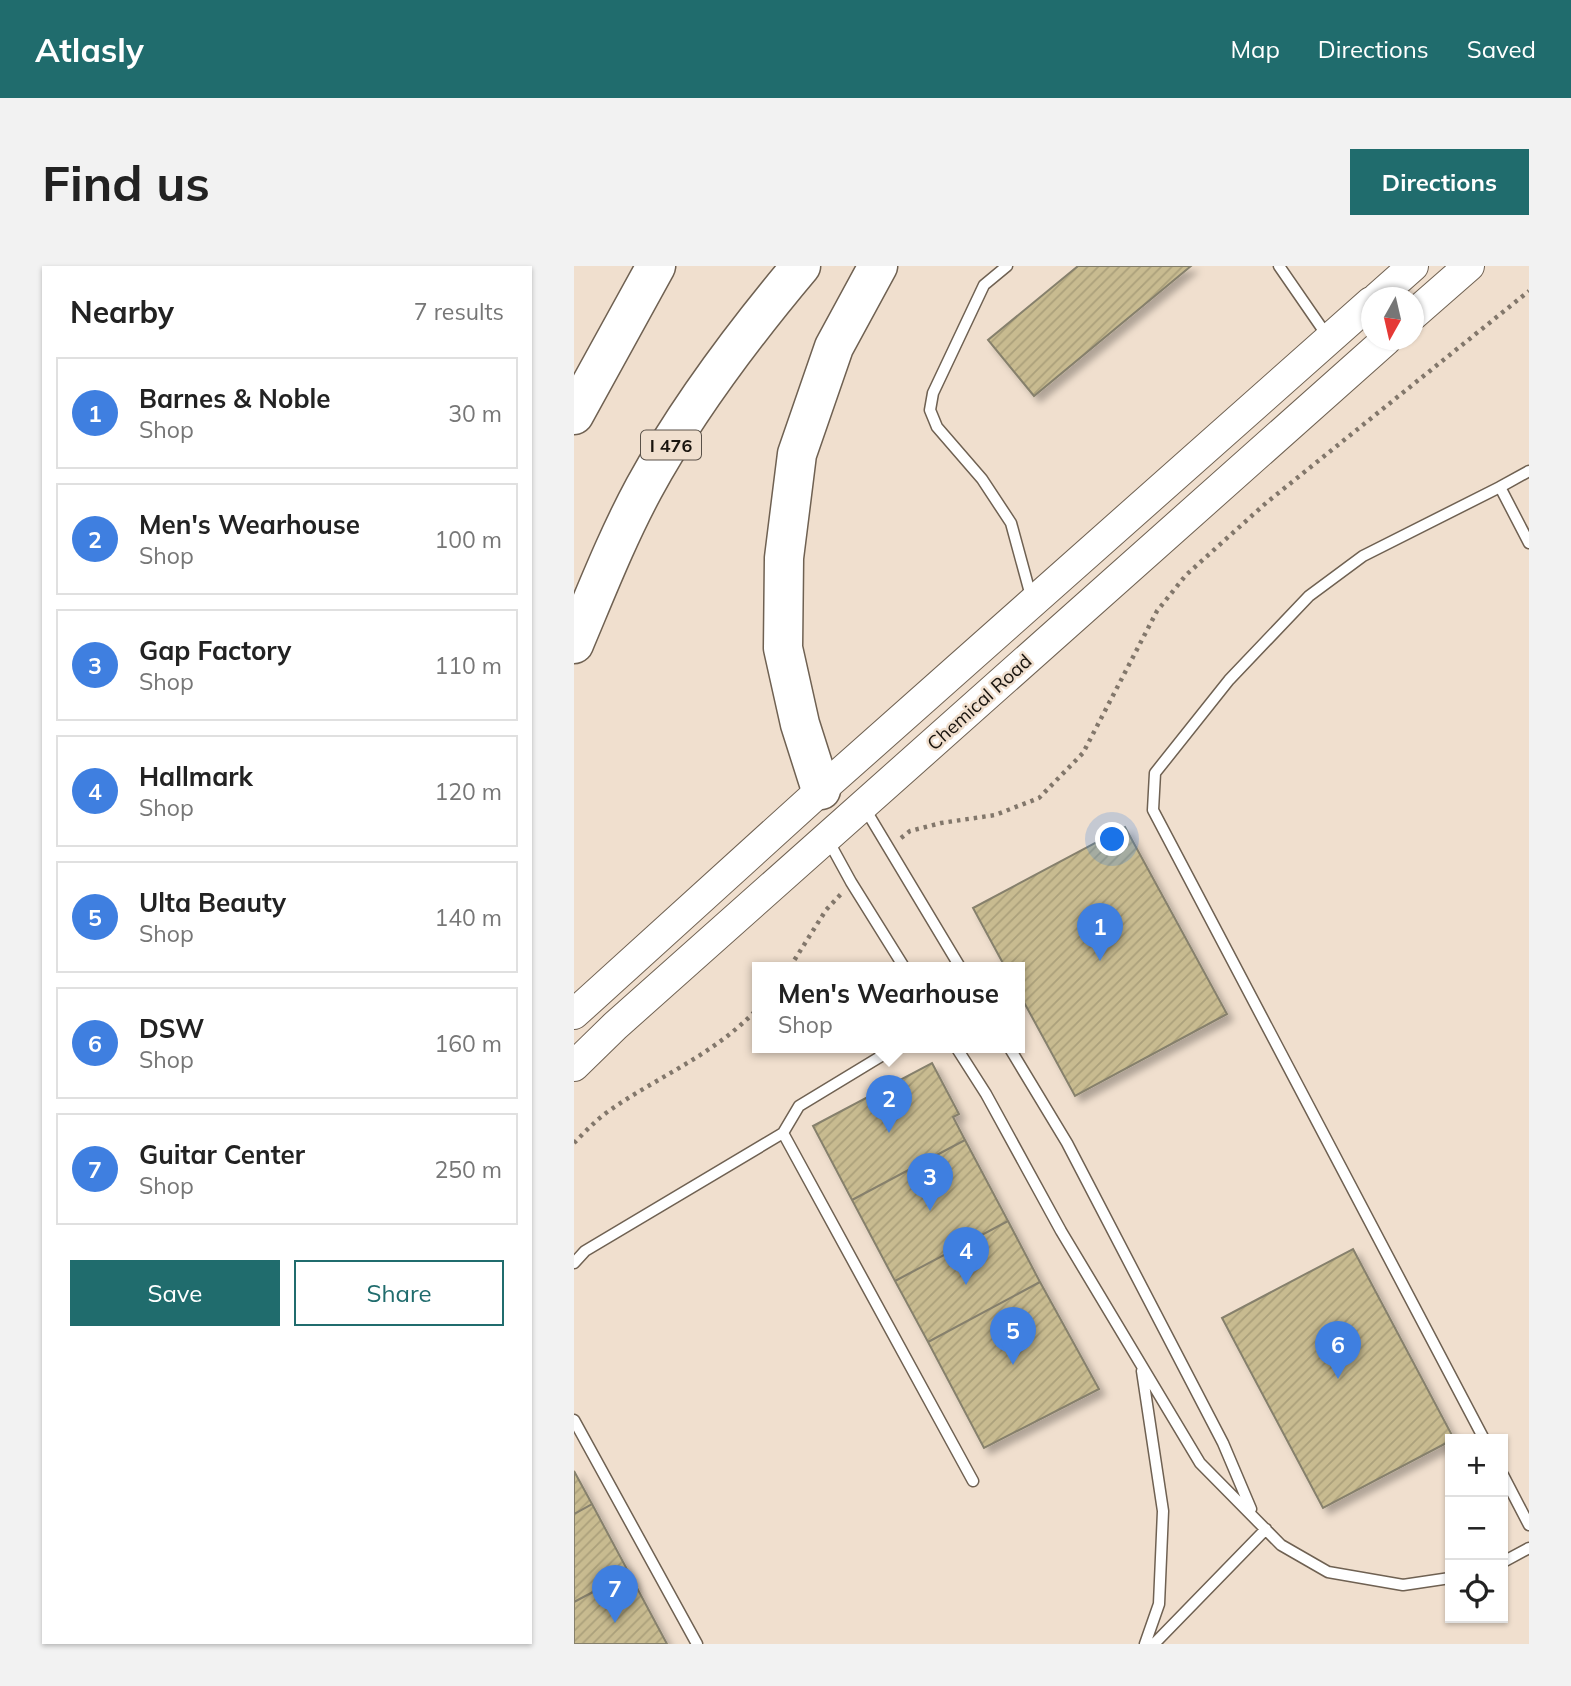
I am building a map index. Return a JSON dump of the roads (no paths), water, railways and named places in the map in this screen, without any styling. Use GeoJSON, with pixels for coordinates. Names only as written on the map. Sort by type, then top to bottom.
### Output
{"type":"FeatureCollection","features":[{"type":"Feature","properties":{"kind":"highway"},"geometry":{"type":"LineString","coordinates":[[574,392],[655,266]]}},
{"type":"Feature","properties":{"kind":"highway"},"geometry":{"type":"LineString","coordinates":[[574,415],[655,266]]}},
{"type":"Feature","properties":{"kind":"highway","name":"I 476"},"geometry":{"type":"LineString","coordinates":[[574,644],[644,488],[704,391],[760,314],[801,266]]}},
{"type":"Feature","properties":{"kind":"highway"},"geometry":{"type":"LineString","coordinates":[[821,790],[800,724],[783,648],[784,558],[797,454],[834,347],[878,266]]}},
{"type":"Feature","properties":{"kind":"main road"},"geometry":{"type":"LineString","coordinates":[[1389,287],[1413,266]]}},
{"type":"Feature","properties":{"kind":"main road"},"geometry":{"type":"LineString","coordinates":[[1424,306],[1469,266]]}},
{"type":"Feature","properties":{"kind":"main road","name":"Chemical Road"},"geometry":{"type":"LineString","coordinates":[[574,1014],[821,790],[1361,311]]}},
{"type":"Feature","properties":{"kind":"main road","name":"Chemical Road"},"geometry":{"type":"LineString","coordinates":[[574,1066],[615,1026],[1376,350]]}},
{"type":"Feature","properties":{"kind":"main road"},"geometry":{"type":"LineString","coordinates":[[827,838],[821,790],[863,805]]}},
{"type":"Feature","properties":{"kind":"lane"},"geometry":{"type":"LineString","coordinates":[[1007,266],[984,285],[933,393],[930,410],[937,427],[982,479],[1011,523],[1032,603]]}},
{"type":"Feature","properties":{"kind":"lane"},"geometry":{"type":"LineString","coordinates":[[1279,266],[1330,339]]}},
{"type":"Feature","properties":{"kind":"lane"},"geometry":{"type":"LineString","coordinates":[[1481,1434],[1153,810],[1155,773],[1229,680],[1309,596],[1363,556],[1529,471]]}},
{"type":"Feature","properties":{"kind":"lane"},"geometry":{"type":"LineString","coordinates":[[1500,487],[1529,542]]}},
{"type":"Feature","properties":{"kind":"lane"},"geometry":{"type":"LineString","coordinates":[[863,805],[957,962]]}},
{"type":"Feature","properties":{"kind":"lane"},"geometry":{"type":"LineString","coordinates":[[827,838],[901,962]]}},
{"type":"Feature","properties":{"kind":"lane"},"geometry":{"type":"LineString","coordinates":[[574,1263],[585,1251],[783,1133],[799,1106],[886,1053]]}},
{"type":"Feature","properties":{"kind":"lane"},"geometry":{"type":"LineString","coordinates":[[960,1053],[986,1094],[1061,1231],[1200,1463],[1282,1545],[1328,1572],[1403,1585],[1445,1579]]}},
{"type":"Feature","properties":{"kind":"lane"},"geometry":{"type":"LineString","coordinates":[[1013,1053],[1067,1143],[1223,1443],[1253,1515]]}},
{"type":"Feature","properties":{"kind":"lane"},"geometry":{"type":"LineString","coordinates":[[783,1133],[973,1481]]}},
{"type":"Feature","properties":{"kind":"lane"},"geometry":{"type":"LineString","coordinates":[[1141,1365],[1163,1511],[1160,1604],[1145,1644]]}},
{"type":"Feature","properties":{"kind":"lane"},"geometry":{"type":"LineString","coordinates":[[574,1420],[697,1644]]}},
{"type":"Feature","properties":{"kind":"lane"},"geometry":{"type":"LineString","coordinates":[[1508,1485],[1529,1525]]}},
{"type":"Feature","properties":{"kind":"lane"},"geometry":{"type":"LineString","coordinates":[[1154,1644],[1266,1529]]}},
{"type":"Feature","properties":{"kind":"lane"},"geometry":{"type":"LineString","coordinates":[[1507,1560],[1529,1548]]}},
{"type":"Feature","properties":{"kind":"place","name":"Barnes & Noble"},"geometry":{"type":"Point","coordinates":[1100,961]}},
{"type":"Feature","properties":{"kind":"place","name":"Men's Wearhouse"},"geometry":{"type":"Point","coordinates":[889,1133]}},
{"type":"Feature","properties":{"kind":"place","name":"Gap Factory"},"geometry":{"type":"Point","coordinates":[930,1211]}},
{"type":"Feature","properties":{"kind":"place","name":"Hallmark"},"geometry":{"type":"Point","coordinates":[966,1285]}},
{"type":"Feature","properties":{"kind":"place","name":"Ulta Beauty"},"geometry":{"type":"Point","coordinates":[1013,1365]}},
{"type":"Feature","properties":{"kind":"place","name":"DSW"},"geometry":{"type":"Point","coordinates":[1338,1379]}},
{"type":"Feature","properties":{"kind":"place","name":"Guitar Center"},"geometry":{"type":"Point","coordinates":[615,1623]}}]}
